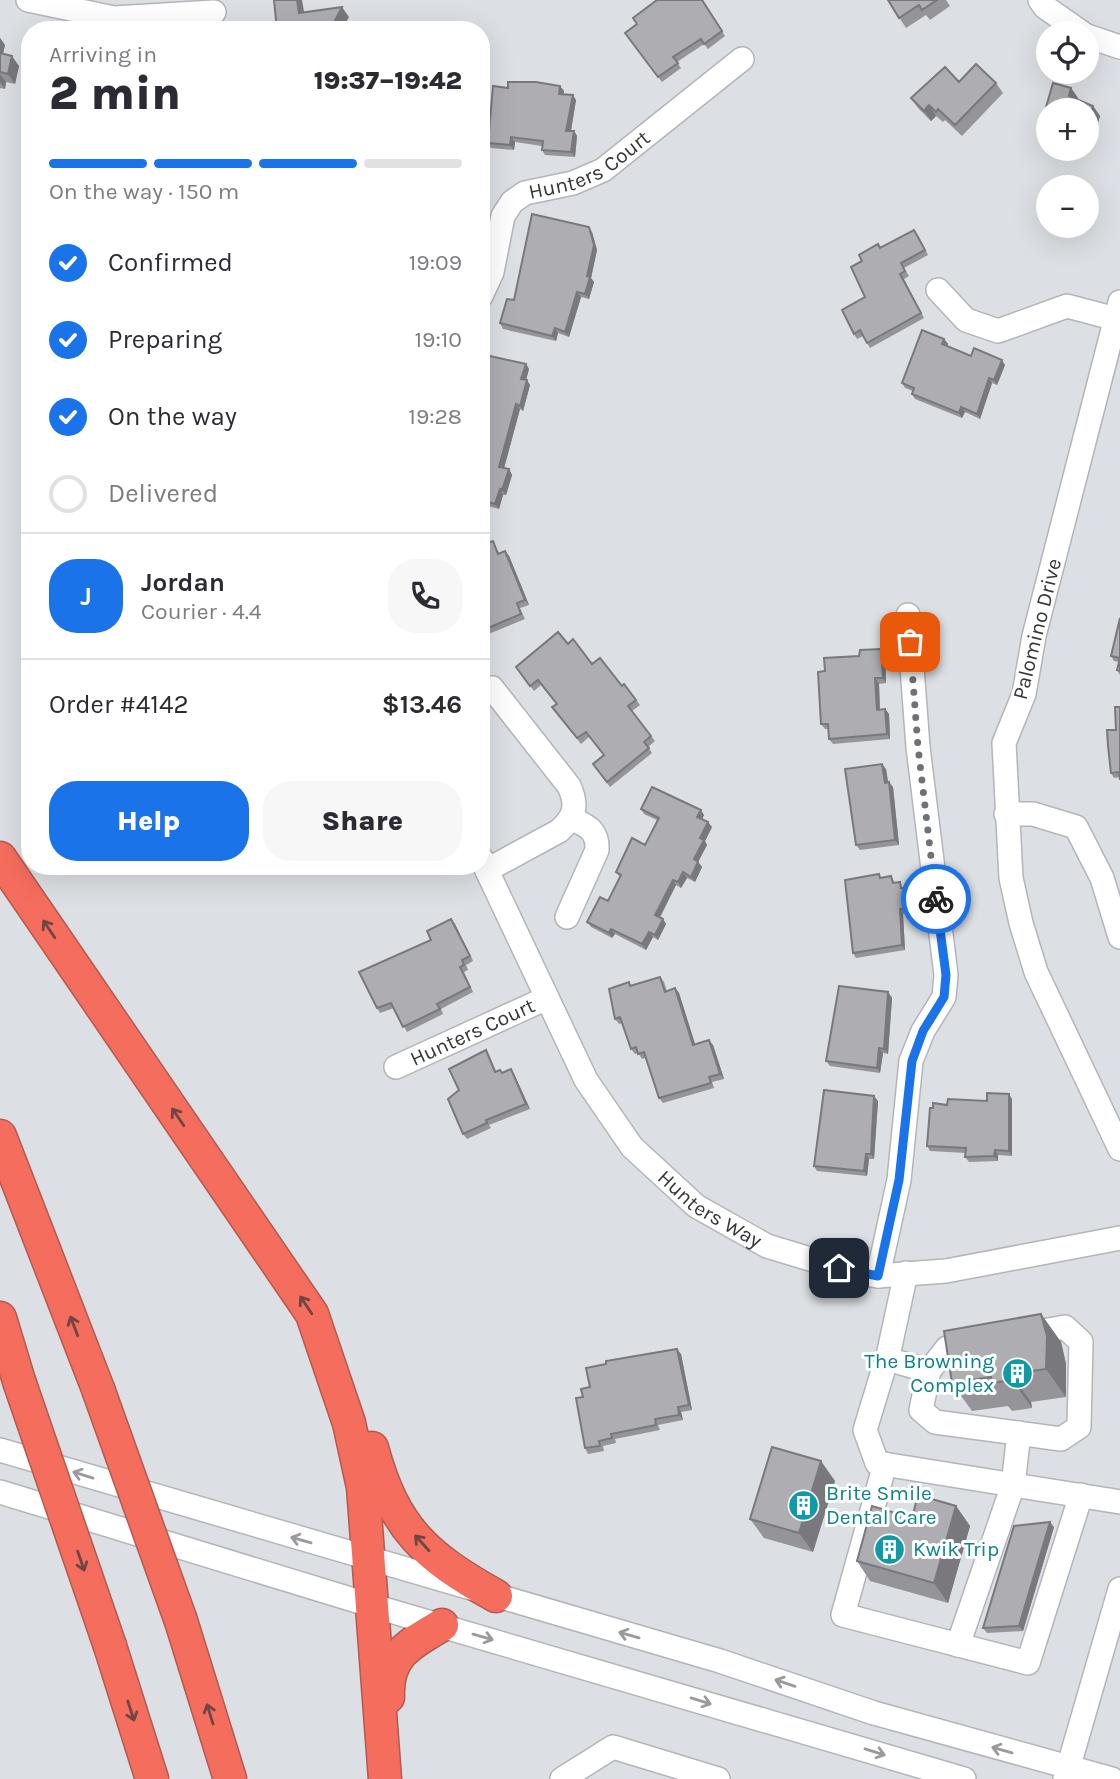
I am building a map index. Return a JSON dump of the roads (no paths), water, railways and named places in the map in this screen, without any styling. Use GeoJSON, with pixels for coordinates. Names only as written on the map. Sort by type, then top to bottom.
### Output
{"type":"FeatureCollection","features":[{"type":"Feature","properties":{"kind":"highway"},"geometry":{"type":"LineString","coordinates":[[0,858],[312,1314],[321,1334],[349,1423],[363,1487],[366,1559],[386,1779]]}},
{"type":"Feature","properties":{"kind":"highway"},"geometry":{"type":"LineString","coordinates":[[0,1136],[99,1389],[181,1621],[230,1779]]}},
{"type":"Feature","properties":{"kind":"highway"},"geometry":{"type":"LineString","coordinates":[[0,1318],[152,1779]]}},
{"type":"Feature","properties":{"kind":"highway"},"geometry":{"type":"LineString","coordinates":[[321,1334],[349,1376],[380,1475],[401,1519],[446,1568],[496,1596]]}},
{"type":"Feature","properties":{"kind":"highway"},"geometry":{"type":"LineString","coordinates":[[386,1779],[387,1690],[391,1671],[398,1654],[442,1625]]}},
{"type":"Feature","properties":{"kind":"street"},"geometry":{"type":"LineString","coordinates":[[28,0],[114,18],[214,14]]}},
{"type":"Feature","properties":{"kind":"street"},"geometry":{"type":"LineString","coordinates":[[1040,0],[1045,8],[1065,21]]}},
{"type":"Feature","properties":{"kind":"street"},"geometry":{"type":"LineString","coordinates":[[1099,39],[1120,47]]}},
{"type":"Feature","properties":{"kind":"street","name":"Hunters Court"},"geometry":{"type":"LineString","coordinates":[[490,276],[503,216],[512,202],[525,193],[573,183],[603,170],[742,59]]}},
{"type":"Feature","properties":{"kind":"street"},"geometry":{"type":"LineString","coordinates":[[937,290],[966,320],[998,331],[1067,306],[1118,310]]}},
{"type":"Feature","properties":{"kind":"street","name":"Palomino Drive"},"geometry":{"type":"LineString","coordinates":[[1118,310],[1034,636],[1024,694],[1004,743],[1011,878],[1036,972],[1120,1149]]}},
{"type":"Feature","properties":{"kind":"street"},"geometry":{"type":"LineString","coordinates":[[878,1276],[899,1180],[912,1061],[923,1031],[944,997],[946,975],[918,747],[908,615]]}},
{"type":"Feature","properties":{"kind":"street"},"geometry":{"type":"LineString","coordinates":[[490,861],[559,831],[571,818],[575,798],[569,786],[492,688]]}},
{"type":"Feature","properties":{"kind":"street"},"geometry":{"type":"LineString","coordinates":[[1006,814],[1033,814],[1076,827],[1102,878],[1120,937]]}},
{"type":"Feature","properties":{"kind":"street"},"geometry":{"type":"LineString","coordinates":[[567,917],[597,850],[597,838],[591,828],[571,818]]}},
{"type":"Feature","properties":{"kind":"street","name":"Hunters Way"},"geometry":{"type":"LineString","coordinates":[[489,875],[586,1080],[632,1147],[696,1206],[768,1246],[853,1272],[878,1276],[975,1266],[1120,1238]]}},
{"type":"Feature","properties":{"kind":"street","name":"Hunters Court"},"geometry":{"type":"LineString","coordinates":[[396,1067],[547,998]]}},
{"type":"Feature","properties":{"kind":"street"},"geometry":{"type":"LineString","coordinates":[[906,1273],[887,1359],[865,1430],[877,1463],[1120,1502]]}},
{"type":"Feature","properties":{"kind":"street"},"geometry":{"type":"LineString","coordinates":[[1065,1327],[1081,1342],[1079,1427],[1061,1439],[935,1422],[921,1410],[929,1371],[947,1348],[1065,1327]]}},
{"type":"Feature","properties":{"kind":"street"},"geometry":{"type":"LineString","coordinates":[[887,1359],[929,1371]]}},
{"type":"Feature","properties":{"kind":"street"},"geometry":{"type":"LineString","coordinates":[[958,1645],[1013,1485],[1019,1433]]}},
{"type":"Feature","properties":{"kind":"street"},"geometry":{"type":"LineString","coordinates":[[0,1450],[720,1661],[1066,1774],[1112,1779]]}},
{"type":"Feature","properties":{"kind":"street"},"geometry":{"type":"LineString","coordinates":[[885,1464],[843,1615],[1028,1663],[1080,1495]]}},
{"type":"Feature","properties":{"kind":"street"},"geometry":{"type":"LineString","coordinates":[[0,1492],[370,1605],[964,1779]]}},
{"type":"Feature","properties":{"kind":"street"},"geometry":{"type":"LineString","coordinates":[[1066,1774],[1120,1589]]}},
{"type":"Feature","properties":{"kind":"street"},"geometry":{"type":"LineString","coordinates":[[562,1779],[613,1746],[718,1779]]}},
{"type":"Feature","properties":{"kind":"place","name":"The Browning Complex"},"geometry":{"type":"Point","coordinates":[1017,1373]}},
{"type":"Feature","properties":{"kind":"place","name":"Brite Smile Dental Care"},"geometry":{"type":"Point","coordinates":[803,1505]}},
{"type":"Feature","properties":{"kind":"place","name":"Kwik Trip"},"geometry":{"type":"Point","coordinates":[890,1549]}}]}
